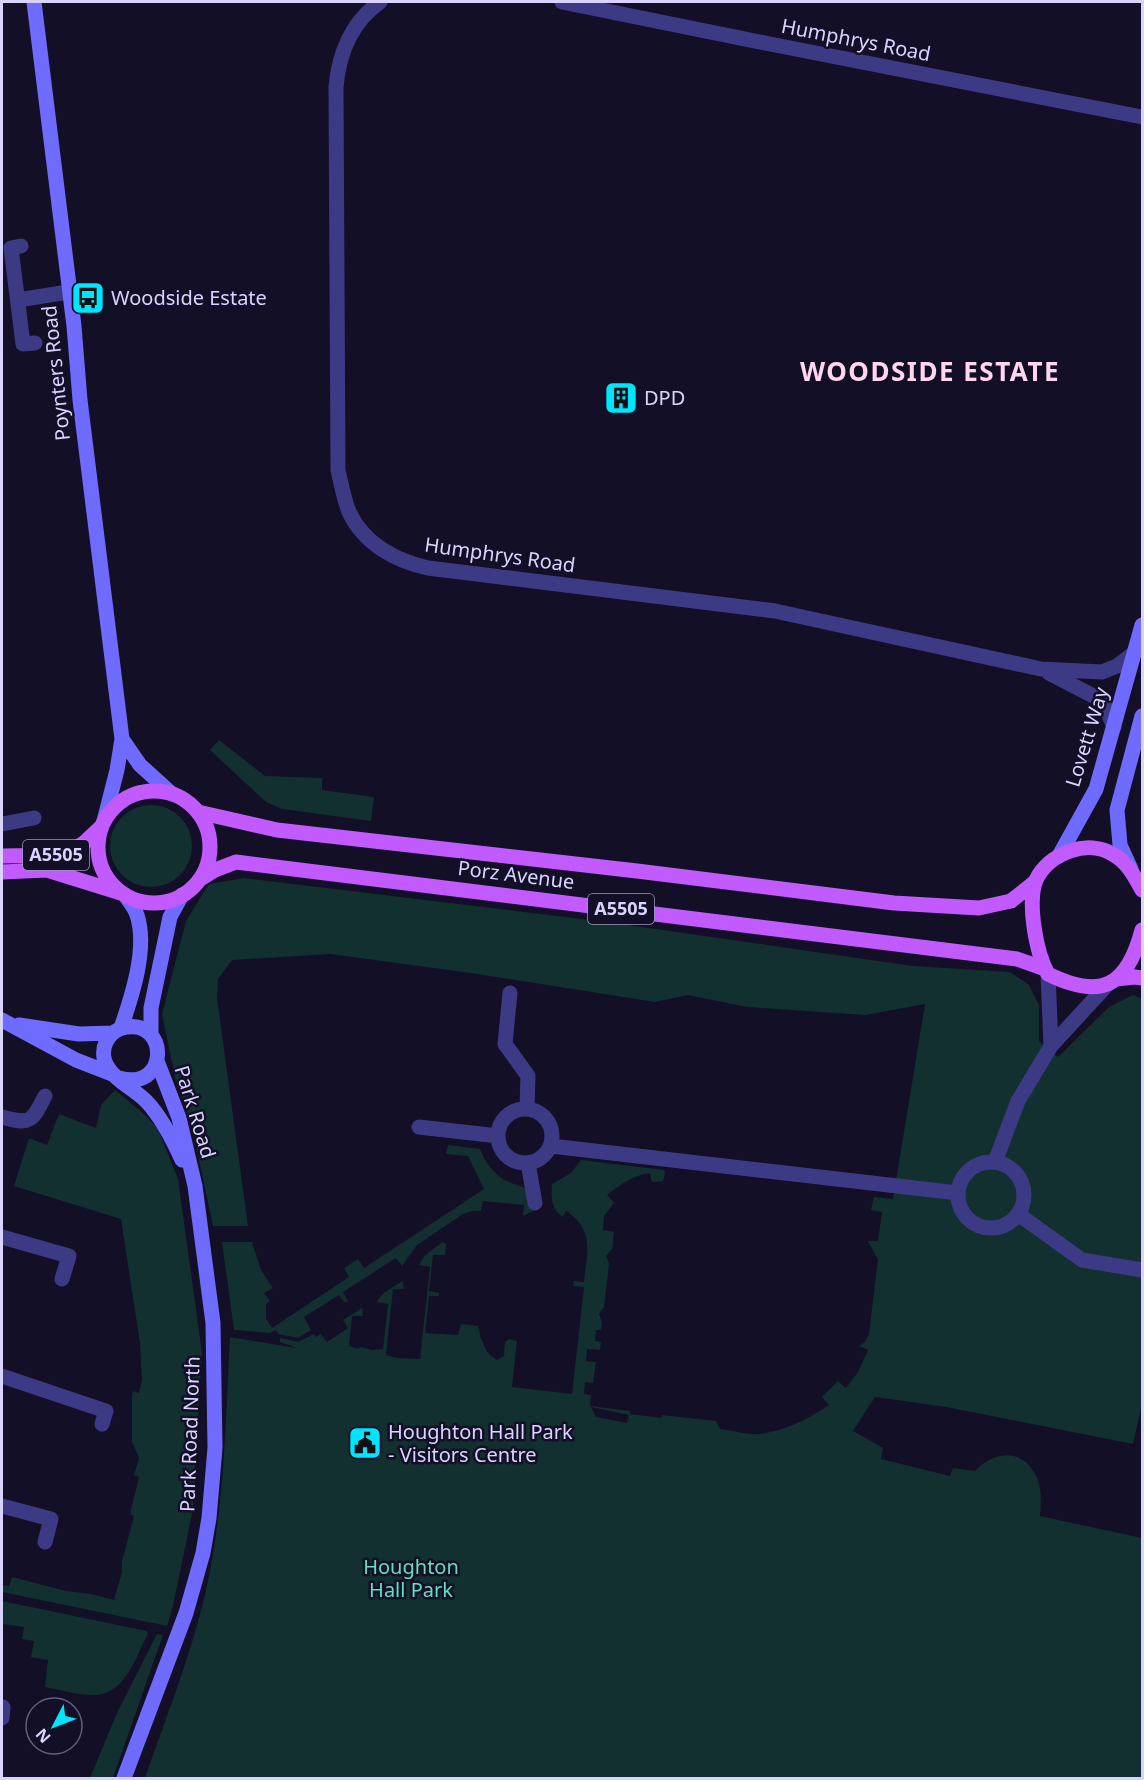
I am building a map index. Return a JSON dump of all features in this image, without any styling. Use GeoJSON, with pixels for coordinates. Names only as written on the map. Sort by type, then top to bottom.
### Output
{"type":"FeatureCollection","features":[{"type":"Feature","properties":{"kind":"main road"},"geometry":{"type":"LineString","coordinates":[[156,791],[172,794],[190,804],[198,812],[207,832],[209,853],[206,867],[199,880],[182,895],[168,901],[153,903],[139,901],[124,894],[111,883],[103,870],[98,842],[103,824],[113,808],[126,798],[140,792],[156,791]]}},
{"type":"Feature","properties":{"kind":"main road","name":"Porz Avenue"},"geometry":{"type":"LineString","coordinates":[[198,812],[277,830],[894,903],[979,908],[1011,901],[1035,882]]}},
{"type":"Feature","properties":{"kind":"main road","name":"A5505"},"geometry":{"type":"LineString","coordinates":[[2,856],[64,855],[84,843],[103,824]]}},
{"type":"Feature","properties":{"kind":"main road"},"geometry":{"type":"LineString","coordinates":[[1059,856],[1073,849],[1102,849],[1115,855],[1131,870],[1143,890]]}},
{"type":"Feature","properties":{"kind":"main road","name":"A5505"},"geometry":{"type":"LineString","coordinates":[[1035,882],[1045,867],[1059,856]]}},
{"type":"Feature","properties":{"kind":"main road","name":"Porz Avenue"},"geometry":{"type":"LineString","coordinates":[[199,880],[215,870],[236,862],[1017,959],[1047,972]]}},
{"type":"Feature","properties":{"kind":"main road","name":"A5505"},"geometry":{"type":"LineString","coordinates":[[2,872],[47,870],[124,894]]}},
{"type":"Feature","properties":{"kind":"main road"},"geometry":{"type":"LineString","coordinates":[[1035,882],[1033,915],[1038,950],[1047,972]]}},
{"type":"Feature","properties":{"kind":"main road"},"geometry":{"type":"LineString","coordinates":[[1111,982],[1129,966],[1143,930]]}},
{"type":"Feature","properties":{"kind":"main road","name":"A5505"},"geometry":{"type":"LineString","coordinates":[[1047,972],[1069,984],[1090,988],[1135,977],[1143,978]]}},
{"type":"Feature","properties":{"kind":"street","name":"Poynters Road"},"geometry":{"type":"LineString","coordinates":[[34,2],[122,740],[103,824]]}},
{"type":"Feature","properties":{"kind":"street","name":"Humphrys Road"},"geometry":{"type":"LineString","coordinates":[[380,2],[355,25],[338,69],[336,87],[338,470],[349,512],[359,528],[373,543],[393,556],[428,568],[775,611],[1041,669],[1102,672],[1117,666],[1134,653]]}},
{"type":"Feature","properties":{"kind":"street","name":"Humphrys Road"},"geometry":{"type":"LineString","coordinates":[[562,2],[1143,117]]}},
{"type":"Feature","properties":{"kind":"street"},"geometry":{"type":"LineString","coordinates":[[21,246],[12,248],[23,344],[35,343]]}},
{"type":"Feature","properties":{"kind":"street"},"geometry":{"type":"LineString","coordinates":[[18,300],[69,292]]}},
{"type":"Feature","properties":{"kind":"street","name":"Lovett Way"},"geometry":{"type":"LineString","coordinates":[[1059,856],[1096,789],[1143,625]]}},
{"type":"Feature","properties":{"kind":"street","name":"Humphrys Road"},"geometry":{"type":"LineString","coordinates":[[1041,669],[1103,701],[1114,727]]}},
{"type":"Feature","properties":{"kind":"street"},"geometry":{"type":"LineString","coordinates":[[1131,870],[1120,845],[1117,810],[1143,716]]}},
{"type":"Feature","properties":{"kind":"street","name":"Poynters Road"},"geometry":{"type":"LineString","coordinates":[[122,740],[140,765],[172,794]]}},
{"type":"Feature","properties":{"kind":"street"},"geometry":{"type":"LineString","coordinates":[[2,825],[34,818]]}},
{"type":"Feature","properties":{"kind":"street"},"geometry":{"type":"LineString","coordinates":[[116,1076],[104,1058],[104,1048],[107,1040],[117,1031],[136,983],[140,940],[137,915],[124,894]]}},
{"type":"Feature","properties":{"kind":"street"},"geometry":{"type":"LineString","coordinates":[[151,1035],[151,1008],[170,917],[182,895]]}},
{"type":"Feature","properties":{"kind":"street"},"geometry":{"type":"LineString","coordinates":[[1047,972],[1051,1046]]}},
{"type":"Feature","properties":{"kind":"street"},"geometry":{"type":"LineString","coordinates":[[995,1162],[1018,1101],[1051,1046],[1111,982]]}},
{"type":"Feature","properties":{"kind":"street"},"geometry":{"type":"LineString","coordinates":[[510,993],[505,1044],[528,1076],[527,1109]]}},
{"type":"Feature","properties":{"kind":"street"},"geometry":{"type":"LineString","coordinates":[[4,1021],[79,1034],[137,1027],[151,1035],[156,1043],[157,1061],[153,1070],[146,1076],[128,1081],[76,1060],[4,1021]]}},
{"type":"Feature","properties":{"kind":"street","name":"Park Road"},"geometry":{"type":"LineString","coordinates":[[157,1061],[179,1118],[195,1186]]}},
{"type":"Feature","properties":{"kind":"street","name":"Park Road"},"geometry":{"type":"LineString","coordinates":[[116,1076],[147,1101],[171,1136],[195,1186]]}},
{"type":"Feature","properties":{"kind":"street"},"geometry":{"type":"LineString","coordinates":[[2,1117],[20,1122],[28,1120],[35,1116],[45,1096]]}},
{"type":"Feature","properties":{"kind":"street"},"geometry":{"type":"LineString","coordinates":[[527,1109],[542,1115],[548,1121],[553,1137],[551,1146],[542,1158],[528,1163],[511,1159],[504,1153],[498,1136],[504,1120],[518,1110],[527,1109]]}},
{"type":"Feature","properties":{"kind":"street"},"geometry":{"type":"LineString","coordinates":[[419,1126],[498,1136]]}},
{"type":"Feature","properties":{"kind":"street"},"geometry":{"type":"LineString","coordinates":[[551,1146],[958,1193]]}},
{"type":"Feature","properties":{"kind":"street"},"geometry":{"type":"LineString","coordinates":[[995,1162],[1015,1172],[1022,1182],[1024,1193],[1023,1204],[1011,1222],[1001,1227],[991,1228],[971,1221],[959,1203],[958,1193],[966,1173],[985,1163],[995,1162]]}},
{"type":"Feature","properties":{"kind":"street"},"geometry":{"type":"LineString","coordinates":[[528,1163],[535,1203]]}},
{"type":"Feature","properties":{"kind":"street","name":"Park Road North"},"geometry":{"type":"LineString","coordinates":[[124,1779],[186,1612],[203,1553],[209,1518],[215,1448],[213,1323],[195,1186]]}},
{"type":"Feature","properties":{"kind":"street"},"geometry":{"type":"LineString","coordinates":[[1018,1214],[1082,1260],[1143,1270]]}},
{"type":"Feature","properties":{"kind":"street"},"geometry":{"type":"LineString","coordinates":[[2,1237],[69,1256],[62,1279]]}},
{"type":"Feature","properties":{"kind":"street"},"geometry":{"type":"LineString","coordinates":[[2,1376],[106,1411],[102,1424]]}},
{"type":"Feature","properties":{"kind":"street"},"geometry":{"type":"LineString","coordinates":[[2,1506],[51,1519],[45,1542]]}},
{"type":"Feature","properties":{"kind":"street"},"geometry":{"type":"LineString","coordinates":[[2,1707],[2,1718]]}},
{"type":"Feature","properties":{"kind":"green space"},"geometry":{"type":"Polygon","coordinates":[[[219,740],[265,776],[322,778],[322,790],[374,797],[371,821],[282,809],[266,802],[210,750],[219,740]]]}},
{"type":"Feature","properties":{"kind":"green space"},"geometry":{"type":"Polygon","coordinates":[[[151,805],[167,808],[180,817],[189,830],[192,846],[189,862],[180,875],[167,884],[151,887],[135,884],[122,875],[113,862],[110,846],[113,830],[122,817],[135,808],[151,805]]]}},
{"type":"Feature","properties":{"kind":"green space","name":"Houghton Hall Park"},"geometry":{"type":"Polygon","coordinates":[[[244,878],[614,923],[913,966],[1010,972],[1029,985],[1039,1005],[1039,1041],[1058,1057],[1109,1007],[1133,995],[1142,999],[1142,1404],[1133,1444],[946,1407],[875,1397],[853,1431],[883,1448],[881,1459],[950,1476],[953,1468],[975,1471],[991,1459],[1000,1456],[1017,1457],[1031,1468],[1039,1483],[1040,1516],[1142,1538],[1142,1778],[145,1778],[192,1643],[212,1560],[222,1477],[230,1337],[297,1348],[280,1342],[280,1338],[298,1342],[314,1334],[316,1337],[321,1334],[327,1342],[348,1328],[343,1320],[362,1308],[363,1316],[352,1316],[349,1346],[359,1349],[360,1347],[372,1350],[383,1349],[388,1304],[377,1302],[385,1293],[403,1281],[404,1289],[393,1289],[386,1355],[420,1359],[430,1267],[419,1265],[432,1249],[443,1242],[446,1244],[445,1255],[433,1255],[429,1291],[439,1293],[439,1296],[429,1296],[425,1333],[458,1335],[461,1324],[478,1326],[486,1350],[497,1360],[504,1356],[505,1342],[509,1339],[517,1341],[512,1387],[572,1394],[584,1287],[573,1286],[574,1281],[584,1282],[587,1242],[575,1218],[566,1211],[563,1217],[554,1207],[552,1184],[571,1173],[581,1160],[664,1170],[663,1181],[652,1182],[650,1173],[644,1174],[627,1181],[607,1195],[614,1203],[604,1216],[603,1230],[614,1232],[612,1249],[606,1256],[609,1264],[604,1307],[599,1314],[602,1322],[601,1330],[596,1330],[595,1341],[601,1342],[600,1350],[587,1349],[586,1361],[596,1362],[593,1383],[585,1382],[584,1394],[591,1395],[590,1406],[661,1418],[662,1415],[716,1421],[720,1429],[754,1434],[768,1433],[804,1420],[829,1405],[822,1397],[838,1381],[846,1388],[858,1372],[868,1350],[859,1346],[865,1342],[869,1334],[878,1259],[868,1241],[878,1241],[882,1212],[871,1210],[874,1197],[893,1199],[925,1004],[865,1015],[747,1007],[688,995],[655,1002],[471,973],[330,954],[232,960],[218,979],[217,998],[248,1226],[213,1226],[191,1122],[176,1082],[162,1014],[186,921],[209,884],[244,878]],[[591,1407],[596,1417],[627,1423],[629,1415],[591,1407]]]}},
{"type":"Feature","properties":{"kind":"green space"},"geometry":{"type":"Polygon","coordinates":[[[115,1090],[158,1129],[178,1179],[202,1353],[193,1509],[167,1626],[2,1592],[2,1585],[9,1586],[12,1577],[114,1600],[122,1572],[122,1561],[134,1516],[130,1514],[139,1477],[134,1475],[139,1458],[132,1442],[132,1396],[133,1391],[139,1393],[142,1380],[140,1343],[121,1219],[14,1186],[29,1138],[47,1145],[59,1114],[96,1128],[101,1105],[115,1090]]]}},
{"type":"Feature","properties":{"kind":"green space"},"geometry":{"type":"Polygon","coordinates":[[[448,1145],[480,1149],[484,1158],[499,1176],[530,1189],[534,1200],[533,1211],[523,1216],[524,1205],[483,1201],[481,1211],[463,1214],[417,1245],[402,1266],[396,1258],[343,1292],[348,1301],[345,1303],[339,1295],[304,1317],[311,1330],[298,1338],[278,1334],[276,1330],[270,1333],[234,1330],[222,1242],[252,1242],[261,1270],[273,1288],[264,1293],[270,1301],[266,1304],[266,1319],[272,1328],[349,1277],[344,1268],[358,1259],[364,1268],[484,1189],[468,1156],[446,1154],[448,1145]]]}},
{"type":"Feature","properties":{"kind":"green space"},"geometry":{"type":"Polygon","coordinates":[[[2,1601],[147,1631],[148,1634],[129,1672],[115,1688],[106,1693],[84,1695],[45,1687],[48,1660],[31,1657],[34,1641],[22,1639],[24,1627],[2,1624],[2,1601]]]}},
{"type":"Feature","properties":{"kind":"green space"},"geometry":{"type":"Polygon","coordinates":[[[157,1634],[163,1635],[113,1778],[90,1778],[117,1713],[157,1634]]]}},
{"type":"Feature","properties":{"kind":"place","name":"Woodside Estate"},"geometry":{"type":"Point","coordinates":[88,298]}},
{"type":"Feature","properties":{"kind":"place","name":"DPD"},"geometry":{"type":"Point","coordinates":[621,398]}},
{"type":"Feature","properties":{"kind":"place","name":"Houghton Hall Park - Visitors Centre"},"geometry":{"type":"Point","coordinates":[365,1443]}},
{"type":"Feature","properties":{"kind":"district","name":"WOODSIDE ESTATE"},"geometry":{"type":"Point","coordinates":[930,372]}}]}
